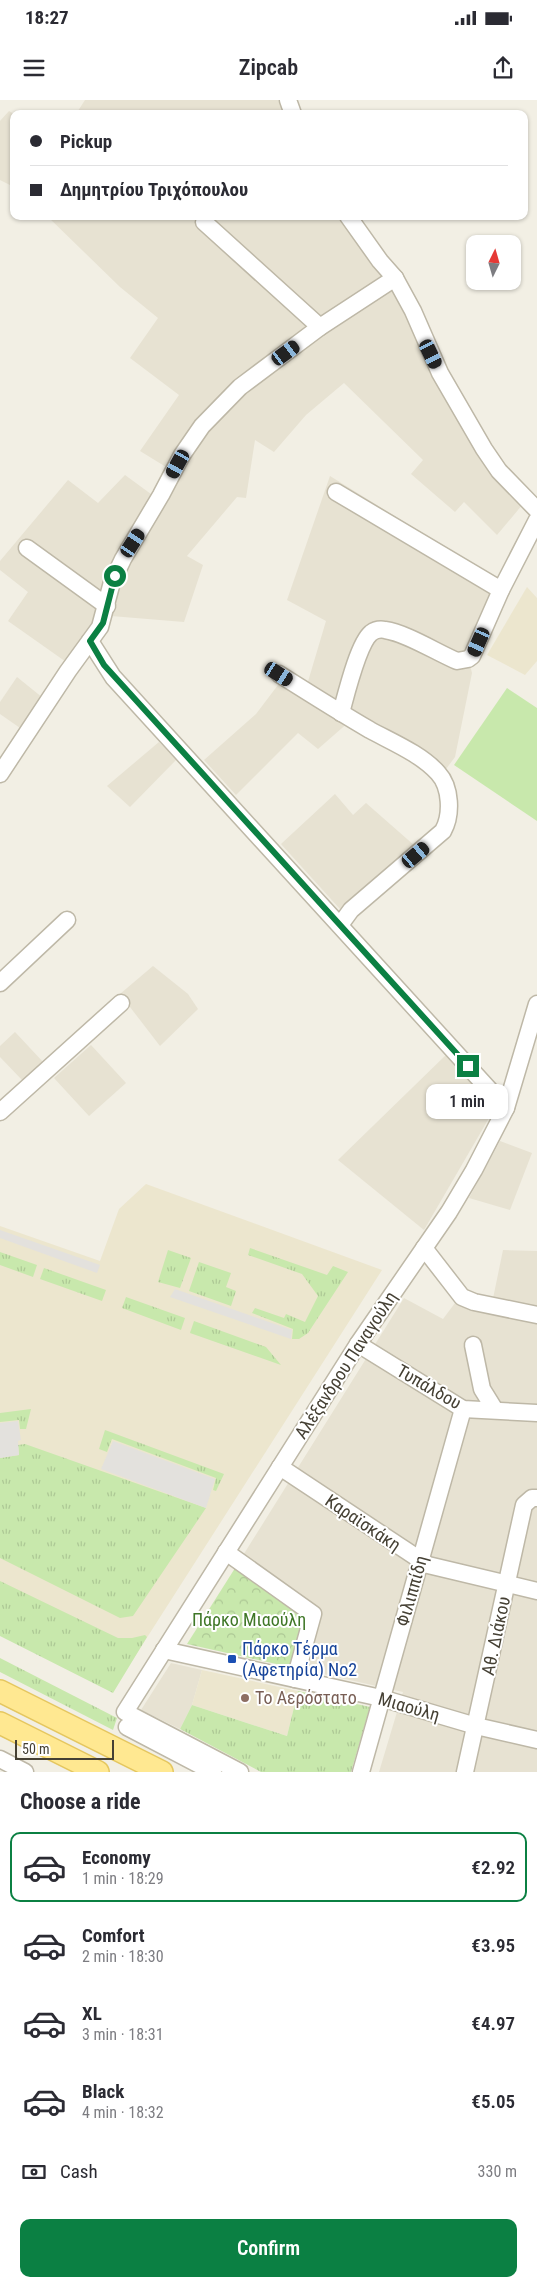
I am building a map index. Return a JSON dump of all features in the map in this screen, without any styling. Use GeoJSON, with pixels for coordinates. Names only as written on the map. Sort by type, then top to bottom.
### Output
{"type":"FeatureCollection","features":[{"type":"Feature","properties":{"kind":"main road"},"geometry":{"type":"LineString","coordinates":[[0,1692],[162,1772]]}},
{"type":"Feature","properties":{"kind":"main road"},"geometry":{"type":"LineString","coordinates":[[0,1723],[98,1772]]}},
{"type":"Feature","properties":{"kind":"street"},"geometry":{"type":"LineString","coordinates":[[351,220],[380,261],[395,278],[413,311],[440,372],[484,449],[500,471],[537,510]]}},
{"type":"Feature","properties":{"kind":"street"},"geometry":{"type":"LineString","coordinates":[[204,222],[320,327]]}},
{"type":"Feature","properties":{"kind":"street"},"geometry":{"type":"LineString","coordinates":[[0,774],[103,623],[112,582],[122,558],[162,495],[182,455],[202,426],[240,387],[320,327],[395,278]]}},
{"type":"Feature","properties":{"kind":"street"},"geometry":{"type":"LineString","coordinates":[[336,492],[501,590]]}},
{"type":"Feature","properties":{"kind":"street"},"geometry":{"type":"LineString","coordinates":[[341,713],[362,648],[372,632],[382,629],[391,631],[457,661],[468,659],[475,651],[501,590],[537,520]]}},
{"type":"Feature","properties":{"kind":"street"},"geometry":{"type":"LineString","coordinates":[[27,548],[107,606]]}},
{"type":"Feature","properties":{"kind":"street"},"geometry":{"type":"LineString","coordinates":[[90,641],[113,677],[506,1108]]}},
{"type":"Feature","properties":{"kind":"street"},"geometry":{"type":"LineString","coordinates":[[279,674],[341,713],[419,758],[440,774],[449,802],[449,816],[443,831],[351,910],[340,925]]}},
{"type":"Feature","properties":{"kind":"street"},"geometry":{"type":"LineString","coordinates":[[0,983],[66,920]]}},
{"type":"Feature","properties":{"kind":"street"},"geometry":{"type":"LineString","coordinates":[[0,1112],[121,1002]]}},
{"type":"Feature","properties":{"kind":"street","name":"Αλέξανδρου Παναγούλη"},"geometry":{"type":"LineString","coordinates":[[126,1720],[164,1650],[358,1344],[450,1212],[506,1108],[537,1004]]}},
{"type":"Feature","properties":{"kind":"street"},"geometry":{"type":"LineString","coordinates":[[424,1248],[462,1296],[474,1302],[537,1314]]}},
{"type":"Feature","properties":{"kind":"street","name":"Τυπάλδου"},"geometry":{"type":"LineString","coordinates":[[358,1344],[463,1409],[537,1412]]}},
{"type":"Feature","properties":{"kind":"street"},"geometry":{"type":"LineString","coordinates":[[473,1345],[482,1389],[495,1410]]}},
{"type":"Feature","properties":{"kind":"street","name":"Φιλιππίδη"},"geometry":{"type":"LineString","coordinates":[[361,1772],[463,1409]]}},
{"type":"Feature","properties":{"kind":"street","name":"Καραϊσκάκη"},"geometry":{"type":"LineString","coordinates":[[280,1467],[420,1562],[449,1571],[537,1591]]}},
{"type":"Feature","properties":{"kind":"street","name":"Αθ. Διάκου"},"geometry":{"type":"LineString","coordinates":[[465,1772],[524,1505],[532,1500]]}},
{"type":"Feature","properties":{"kind":"street"},"geometry":{"type":"LineString","coordinates":[[226,1552],[313,1614],[294,1679]]}},
{"type":"Feature","properties":{"kind":"street","name":"Μιαούλη"},"geometry":{"type":"LineString","coordinates":[[164,1650],[381,1698],[476,1726],[537,1740]]}},
{"type":"Feature","properties":{"kind":"street"},"geometry":{"type":"LineString","coordinates":[[126,1720],[213,1772]]}},
{"type":"Feature","properties":{"kind":"street"},"geometry":{"type":"LineString","coordinates":[[126,1720],[240,1772]]}},
{"type":"Feature","properties":{"kind":"street"},"geometry":{"type":"LineString","coordinates":[[4,1765],[24,1772]]}},
{"type":"Feature","properties":{"kind":"shaded area"},"geometry":{"type":"Polygon","coordinates":[[[85,100],[278,100],[282,110],[79,110],[85,100]]]}},
{"type":"Feature","properties":{"kind":"shaded area"},"geometry":{"type":"Polygon","coordinates":[[[10,112],[10,185],[0,180],[0,121],[10,112]]]}},
{"type":"Feature","properties":{"kind":"shaded area"},"geometry":{"type":"Polygon","coordinates":[[[51,220],[344,220],[396,290],[523,504],[497,535],[464,502],[455,512],[411,474],[423,460],[344,383],[306,415],[274,452],[255,440],[246,498],[237,497],[187,556],[203,565],[184,622],[111,616],[121,576],[179,475],[140,451],[179,395],[130,358],[158,318],[120,287],[51,220]]]}},
{"type":"Feature","properties":{"kind":"shaded area"},"geometry":{"type":"Polygon","coordinates":[[[125,475],[155,497],[98,620],[69,664],[8,621],[28,592],[0,570],[0,561],[68,480],[98,503],[125,475]]]}},
{"type":"Feature","properties":{"kind":"shaded area"},"geometry":{"type":"Polygon","coordinates":[[[330,476],[500,581],[468,657],[472,673],[455,757],[446,769],[358,714],[318,749],[298,733],[236,795],[204,760],[256,714],[281,681],[304,695],[326,621],[287,600],[330,476]]]}},
{"type":"Feature","properties":{"kind":"shaded area"},"geometry":{"type":"Polygon","coordinates":[[[527,587],[537,598],[537,661],[525,675],[487,655],[527,587]]]}},
{"type":"Feature","properties":{"kind":"shaded area"},"geometry":{"type":"Polygon","coordinates":[[[17,677],[43,698],[23,730],[0,714],[0,702],[17,677]]]}},
{"type":"Feature","properties":{"kind":"shaded area"},"geometry":{"type":"Polygon","coordinates":[[[159,742],[176,760],[130,807],[107,786],[159,742]]]}},
{"type":"Feature","properties":{"kind":"shaded area"},"geometry":{"type":"Polygon","coordinates":[[[335,794],[353,815],[366,803],[415,846],[340,909],[281,844],[335,794]]]}},
{"type":"Feature","properties":{"kind":"shaded area"},"geometry":{"type":"Polygon","coordinates":[[[153,966],[188,994],[198,1009],[160,1046],[120,994],[153,966]]]}},
{"type":"Feature","properties":{"kind":"shaded area"},"geometry":{"type":"Polygon","coordinates":[[[15,1032],[44,1063],[24,1082],[0,1057],[0,1046],[15,1032]]]}},
{"type":"Feature","properties":{"kind":"shaded area"},"geometry":{"type":"Polygon","coordinates":[[[91,1045],[126,1083],[89,1116],[54,1078],[91,1045]]]}},
{"type":"Feature","properties":{"kind":"shaded area"},"geometry":{"type":"Polygon","coordinates":[[[448,1053],[496,1106],[424,1230],[338,1160],[448,1053]]]}},
{"type":"Feature","properties":{"kind":"shaded area"},"geometry":{"type":"Polygon","coordinates":[[[500,1141],[532,1153],[510,1210],[469,1198],[500,1141]]]}},
{"type":"Feature","properties":{"kind":"shaded area"},"geometry":{"type":"Polygon","coordinates":[[[146,1184],[382,1270],[132,1661],[0,1594],[0,1226],[100,1261],[119,1209],[146,1184]]]}},
{"type":"Feature","properties":{"kind":"shaded area"},"geometry":{"type":"Polygon","coordinates":[[[0,1230],[100,1265],[97,1273],[0,1238],[0,1230]]]}},
{"type":"Feature","properties":{"kind":"shaded area"},"geometry":{"type":"Polygon","coordinates":[[[503,1250],[537,1251],[537,1772],[379,1772],[403,1692],[301,1669],[242,1557],[404,1298],[443,1319],[455,1303],[490,1313],[503,1250]]]}},
{"type":"Feature","properties":{"kind":"shaded area"},"geometry":{"type":"Polygon","coordinates":[[[175,1289],[292,1330],[291,1339],[170,1297],[175,1289]]]}},
{"type":"Feature","properties":{"kind":"shaded area"},"geometry":{"type":"Polygon","coordinates":[[[18,1421],[21,1440],[18,1441],[19,1455],[0,1458],[0,1423],[18,1421]]]}},
{"type":"Feature","properties":{"kind":"shaded area"},"geometry":{"type":"Polygon","coordinates":[[[113,1441],[215,1479],[206,1508],[101,1469],[113,1441]]]}},
{"type":"Feature","properties":{"kind":"shaded area"},"geometry":{"type":"Polygon","coordinates":[[[171,1663],[202,1670],[192,1705],[180,1729],[141,1710],[171,1663]]]}},
{"type":"Feature","properties":{"kind":"shaded area","name":"Το Αερόστατο"},"geometry":{"type":"Polygon","coordinates":[[[202,1670],[298,1691],[287,1736],[192,1705],[202,1670]]]}},
{"type":"Feature","properties":{"kind":"green space"},"geometry":{"type":"Polygon","coordinates":[[[507,688],[537,708],[537,821],[454,765],[507,688]]]}},
{"type":"Feature","properties":{"kind":"green space"},"geometry":{"type":"Polygon","coordinates":[[[250,1248],[327,1275],[333,1266],[348,1272],[308,1333],[299,1339],[292,1339],[293,1329],[252,1313],[255,1308],[284,1318],[286,1314],[305,1322],[318,1296],[302,1274],[248,1255],[250,1248]]]}},
{"type":"Feature","properties":{"kind":"green space"},"geometry":{"type":"Polygon","coordinates":[[[168,1250],[191,1258],[180,1288],[158,1282],[168,1250]]]}},
{"type":"Feature","properties":{"kind":"green space"},"geometry":{"type":"Polygon","coordinates":[[[0,1252],[37,1265],[33,1277],[0,1265],[0,1252]]]}},
{"type":"Feature","properties":{"kind":"green space"},"geometry":{"type":"Polygon","coordinates":[[[199,1262],[231,1273],[226,1287],[236,1291],[231,1306],[189,1291],[199,1262]]]}},
{"type":"Feature","properties":{"kind":"green space"},"geometry":{"type":"Polygon","coordinates":[[[44,1268],[106,1290],[102,1301],[40,1279],[44,1268]]]}},
{"type":"Feature","properties":{"kind":"green space"},"geometry":{"type":"Polygon","coordinates":[[[126,1297],[185,1318],[181,1330],[122,1308],[126,1297]]]}},
{"type":"Feature","properties":{"kind":"green space"},"geometry":{"type":"Polygon","coordinates":[[[194,1321],[266,1347],[281,1365],[190,1333],[194,1321]]]}},
{"type":"Feature","properties":{"kind":"green space"},"geometry":{"type":"Polygon","coordinates":[[[31,1409],[26,1429],[20,1429],[19,1420],[0,1422],[0,1413],[31,1409]]]}},
{"type":"Feature","properties":{"kind":"green space"},"geometry":{"type":"Polygon","coordinates":[[[105,1430],[224,1474],[216,1491],[213,1490],[216,1478],[112,1439],[107,1452],[99,1449],[105,1430]]]}},
{"type":"Feature","properties":{"kind":"green space"},"geometry":{"type":"Polygon","coordinates":[[[25,1444],[206,1508],[133,1616],[120,1618],[0,1558],[0,1458],[19,1455],[18,1445],[25,1444]]]}},
{"type":"Feature","properties":{"kind":"green space","name":"Πάρκο Μιαούλη"},"geometry":{"type":"Polygon","coordinates":[[[237,1565],[308,1616],[294,1668],[187,1644],[237,1565]]]}},
{"type":"Feature","properties":{"kind":"green space"},"geometry":{"type":"Polygon","coordinates":[[[0,1581],[118,1638],[132,1638],[145,1635],[147,1637],[113,1693],[0,1636],[0,1581]]]}},
{"type":"Feature","properties":{"kind":"green space"},"geometry":{"type":"Polygon","coordinates":[[[0,1658],[117,1718],[113,1730],[0,1672],[0,1658]]]}},
{"type":"Feature","properties":{"kind":"green space"},"geometry":{"type":"Polygon","coordinates":[[[298,1691],[370,1707],[351,1772],[261,1772],[180,1729],[192,1705],[287,1736],[298,1691]]]}},
{"type":"Feature","properties":{"kind":"place","name":"Πάρκο Τέρμα (Αφετηρία) Νο2"},"geometry":{"type":"Point","coordinates":[232,1659]}},
{"type":"Feature","properties":{"kind":"place","name":"Το Αερόστατο"},"geometry":{"type":"Point","coordinates":[245,1698]}},
{"type":"Feature","properties":{"kind":"route"},"geometry":{"type":"LineString","coordinates":[[115,576],[103,623],[90,641],[104,665],[468,1066]]}}]}
